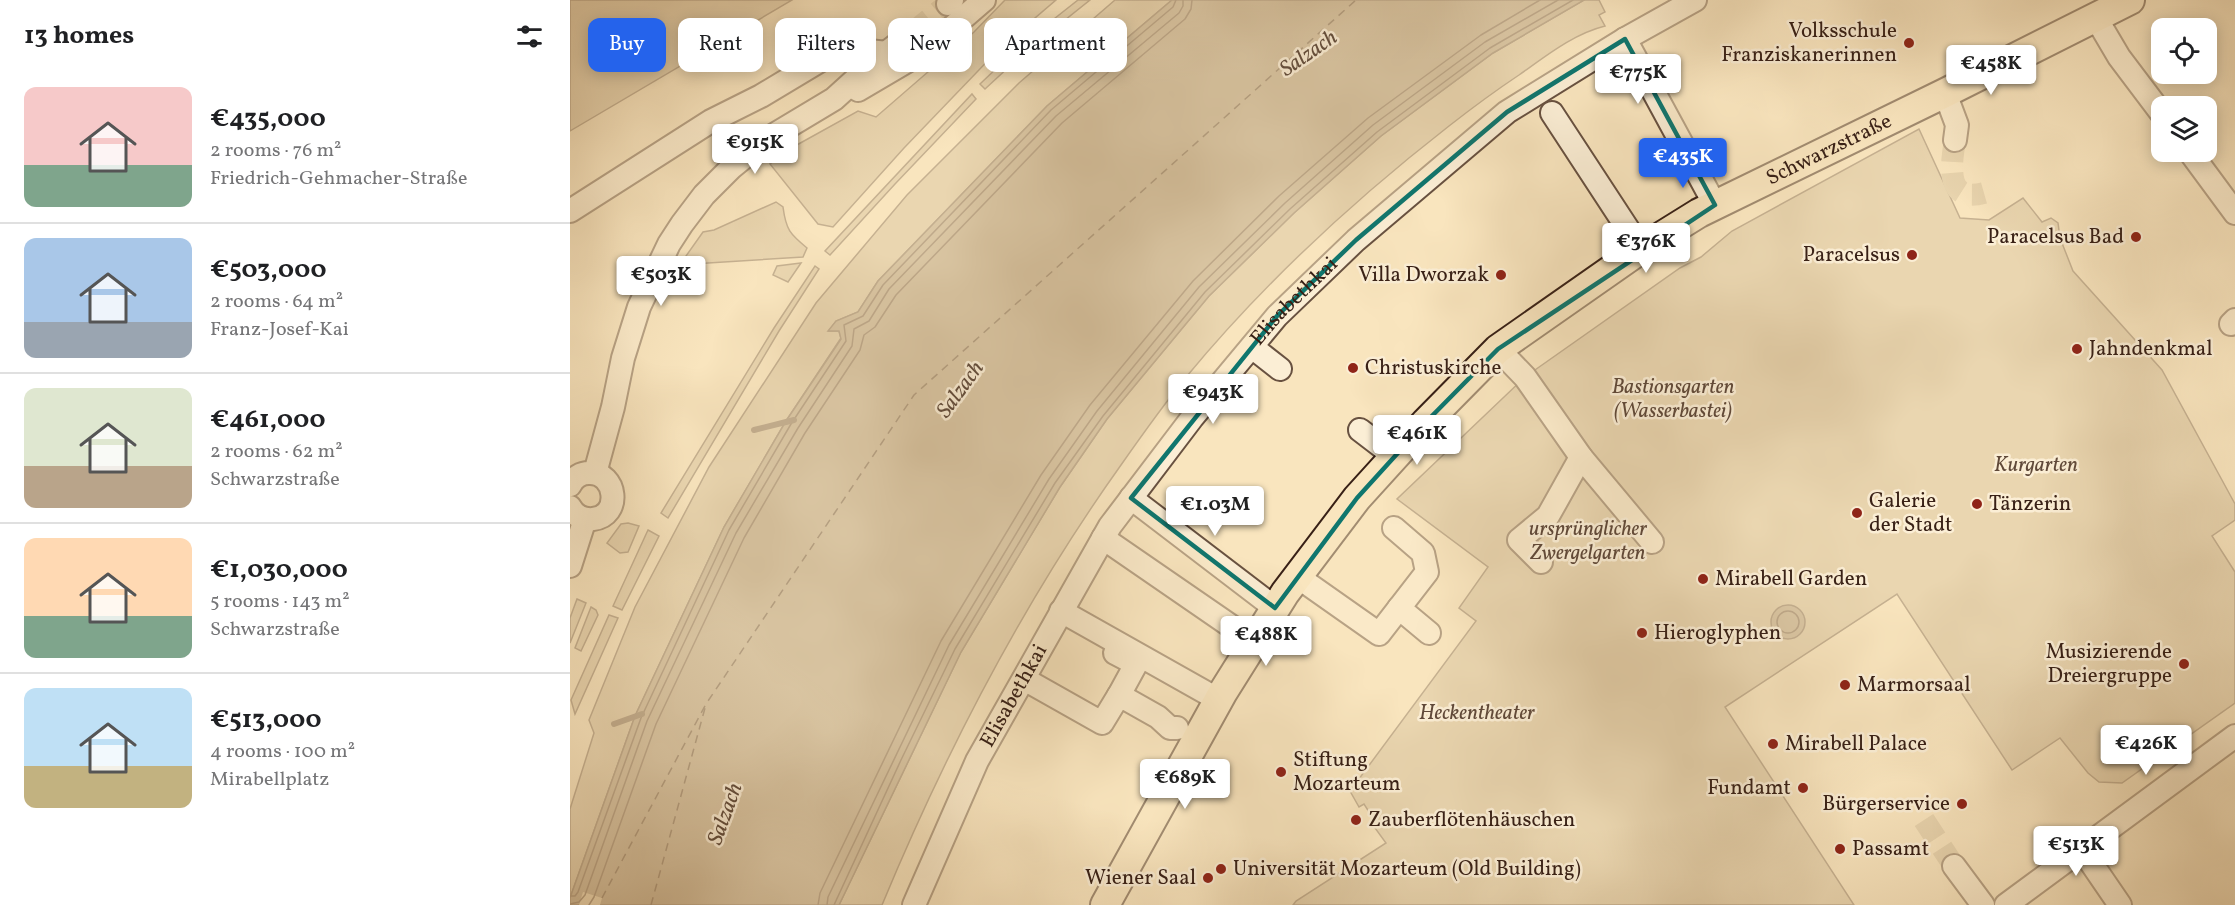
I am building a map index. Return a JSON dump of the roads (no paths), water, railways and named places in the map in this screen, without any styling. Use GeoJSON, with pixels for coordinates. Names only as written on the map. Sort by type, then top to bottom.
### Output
{"type":"FeatureCollection","features":[{"type":"Feature","properties":{"kind":"main road","name":"Schwarzstraße"},"geometry":{"type":"LineString","coordinates":[[1105,905],[1178,728],[1219,700],[1275,608],[1357,498],[1394,456],[1498,349],[1641,249],[1715,205],[2130,0]]}},
{"type":"Feature","properties":{"kind":"street"},"geometry":{"type":"LineString","coordinates":[[595,473],[613,407],[622,358],[639,307],[669,244],[704,195],[731,168],[764,141],[834,99],[866,87],[926,50],[984,0]]}},
{"type":"Feature","properties":{"kind":"street","name":"Elisabethkai"},"geometry":{"type":"LineString","coordinates":[[914,905],[977,761],[1103,538],[1192,418],[1277,316],[1356,240],[1507,112],[1625,39],[1695,0]]}},
{"type":"Feature","properties":{"kind":"street"},"geometry":{"type":"LineString","coordinates":[[2096,18],[2120,57],[2151,99]]}},
{"type":"Feature","properties":{"kind":"street"},"geometry":{"type":"LineString","coordinates":[[1625,39],[1715,205]]}},
{"type":"Feature","properties":{"kind":"street"},"geometry":{"type":"LineString","coordinates":[[570,212],[711,121],[761,96],[842,48],[887,52]]}},
{"type":"Feature","properties":{"kind":"street"},"geometry":{"type":"LineString","coordinates":[[834,99],[887,52]]}},
{"type":"Feature","properties":{"kind":"street"},"geometry":{"type":"LineString","coordinates":[[1945,93],[1957,124],[1954,140]]}},
{"type":"Feature","properties":{"kind":"street"},"geometry":{"type":"LineString","coordinates":[[1552,113],[1641,249]]}},
{"type":"Feature","properties":{"kind":"street"},"geometry":{"type":"LineString","coordinates":[[2197,162],[2235,213]]}},
{"type":"Feature","properties":{"kind":"street"},"geometry":{"type":"LineString","coordinates":[[1252,347],[1280,369]]}},
{"type":"Feature","properties":{"kind":"street"},"geometry":{"type":"LineString","coordinates":[[1498,349],[1525,377],[1581,457],[1652,542]]}},
{"type":"Feature","properties":{"kind":"street"},"geometry":{"type":"LineString","coordinates":[[1360,430],[1394,456]]}},
{"type":"Feature","properties":{"kind":"street"},"geometry":{"type":"LineString","coordinates":[[1541,562],[1519,540],[1548,516],[1581,457]]}},
{"type":"Feature","properties":{"kind":"street"},"geometry":{"type":"LineString","coordinates":[[570,484],[573,479],[583,473],[595,473],[607,479],[613,490],[613,504],[607,513],[597,519],[578,513],[570,566]]}},
{"type":"Feature","properties":{"kind":"street"},"geometry":{"type":"LineString","coordinates":[[1131,498],[1275,608]]}},
{"type":"Feature","properties":{"kind":"street"},"geometry":{"type":"LineString","coordinates":[[1298,577],[1379,634],[1427,572],[1423,554],[1394,528]]}},
{"type":"Feature","properties":{"kind":"street"},"geometry":{"type":"LineString","coordinates":[[1103,538],[1254,642]]}},
{"type":"Feature","properties":{"kind":"street"},"geometry":{"type":"LineString","coordinates":[[1399,608],[1429,633]]}},
{"type":"Feature","properties":{"kind":"street"},"geometry":{"type":"LineString","coordinates":[[1024,679],[1102,723],[1136,664],[1058,617]]}},
{"type":"Feature","properties":{"kind":"street"},"geometry":{"type":"LineString","coordinates":[[1058,617],[1219,700]]}},
{"type":"Feature","properties":{"kind":"street"},"geometry":{"type":"LineString","coordinates":[[1118,696],[1178,728]]}},
{"type":"Feature","properties":{"kind":"street"},"geometry":{"type":"LineString","coordinates":[[2006,905],[2235,736]]}},
{"type":"Feature","properties":{"kind":"street"},"geometry":{"type":"LineString","coordinates":[[2081,848],[2120,905]]}},
{"type":"Feature","properties":{"kind":"street"},"geometry":{"type":"LineString","coordinates":[[1954,866],[1983,905]]}},
{"type":"Feature","properties":{"kind":"water","name":"Salzach"},"geometry":{"type":"Polygon","coordinates":[[[1172,0],[1584,0],[1493,53],[1381,136],[1294,213],[1209,296],[1107,419],[1060,487],[961,652],[839,905],[570,905],[570,898],[635,716],[724,527],[786,421],[841,339],[839,331],[828,331],[836,321],[858,312],[878,281],[1047,106],[1087,72],[1127,72],[1127,38],[1172,0]]]}},
{"type":"Feature","properties":{"kind":"water"},"geometry":{"type":"Polygon","coordinates":[[[1788,605],[1800,610],[1805,622],[1800,634],[1788,639],[1776,634],[1771,622],[1776,610],[1788,605]]]}},
{"type":"Feature","properties":{"kind":"waterway"},"geometry":{"type":"LineString","coordinates":[[754,430],[794,420]]}},
{"type":"Feature","properties":{"kind":"waterway"},"geometry":{"type":"LineString","coordinates":[[614,724],[642,714]]}},
{"type":"Feature","properties":{"kind":"tunnel"},"geometry":{"type":"LineString","coordinates":[[931,18],[948,4]]}},
{"type":"Feature","properties":{"kind":"tunnel"},"geometry":{"type":"LineString","coordinates":[[1955,140],[1952,160],[1953,180],[1962,193],[1971,195],[1984,193]]}},
{"type":"Feature","properties":{"kind":"tunnel"},"geometry":{"type":"LineString","coordinates":[[1924,820],[1954,866]]}},
{"type":"Feature","properties":{"kind":"place","name":"Volksschule Franziskanerinnen"},"geometry":{"type":"Point","coordinates":[1909,43]}},
{"type":"Feature","properties":{"kind":"place","name":"Paracelsus Bad"},"geometry":{"type":"Point","coordinates":[2136,237]}},
{"type":"Feature","properties":{"kind":"place","name":"Paracelsus"},"geometry":{"type":"Point","coordinates":[1912,255]}},
{"type":"Feature","properties":{"kind":"place","name":"Villa Dworzak"},"geometry":{"type":"Point","coordinates":[1501,275]}},
{"type":"Feature","properties":{"kind":"place","name":"Jahndenkmal"},"geometry":{"type":"Point","coordinates":[2077,349]}},
{"type":"Feature","properties":{"kind":"place","name":"Christuskirche"},"geometry":{"type":"Point","coordinates":[1353,368]}},
{"type":"Feature","properties":{"kind":"place","name":"Tänzerin"},"geometry":{"type":"Point","coordinates":[1977,504]}},
{"type":"Feature","properties":{"kind":"place","name":"Galerie der Stadt"},"geometry":{"type":"Point","coordinates":[1857,513]}},
{"type":"Feature","properties":{"kind":"place","name":"Mirabell Garden"},"geometry":{"type":"Point","coordinates":[1703,579]}},
{"type":"Feature","properties":{"kind":"place","name":"Hieroglyphen"},"geometry":{"type":"Point","coordinates":[1642,633]}},
{"type":"Feature","properties":{"kind":"place","name":"Musizierende Dreiergruppe"},"geometry":{"type":"Point","coordinates":[2184,664]}},
{"type":"Feature","properties":{"kind":"place","name":"Marmorsaal"},"geometry":{"type":"Point","coordinates":[1845,685]}},
{"type":"Feature","properties":{"kind":"place","name":"Mirabell Palace"},"geometry":{"type":"Point","coordinates":[1773,744]}},
{"type":"Feature","properties":{"kind":"place","name":"Stiftung Mozarteum"},"geometry":{"type":"Point","coordinates":[1281,772]}},
{"type":"Feature","properties":{"kind":"place","name":"Fundamt"},"geometry":{"type":"Point","coordinates":[1803,788]}},
{"type":"Feature","properties":{"kind":"place","name":"Bürgerservice"},"geometry":{"type":"Point","coordinates":[1962,804]}},
{"type":"Feature","properties":{"kind":"place","name":"Zauberflötenhäuschen"},"geometry":{"type":"Point","coordinates":[1356,820]}},
{"type":"Feature","properties":{"kind":"place","name":"Passamt"},"geometry":{"type":"Point","coordinates":[1840,849]}},
{"type":"Feature","properties":{"kind":"place","name":"Universität Mozarteum (Old Building)"},"geometry":{"type":"Point","coordinates":[1221,869]}},
{"type":"Feature","properties":{"kind":"place","name":"Wiener Saal"},"geometry":{"type":"Point","coordinates":[1208,878]}},
{"type":"Feature","properties":{"kind":"park label","name":"Bastionsgarten (Wasserbastei)"},"geometry":{"type":"Point","coordinates":[1673,399]}},
{"type":"Feature","properties":{"kind":"park label","name":"Kurgarten"},"geometry":{"type":"Point","coordinates":[2036,465]}},
{"type":"Feature","properties":{"kind":"park label","name":"ursprünglicher Zwergelgarten"},"geometry":{"type":"Point","coordinates":[1588,541]}},
{"type":"Feature","properties":{"kind":"park label","name":"Heckentheater"},"geometry":{"type":"Point","coordinates":[1477,713]}}]}
